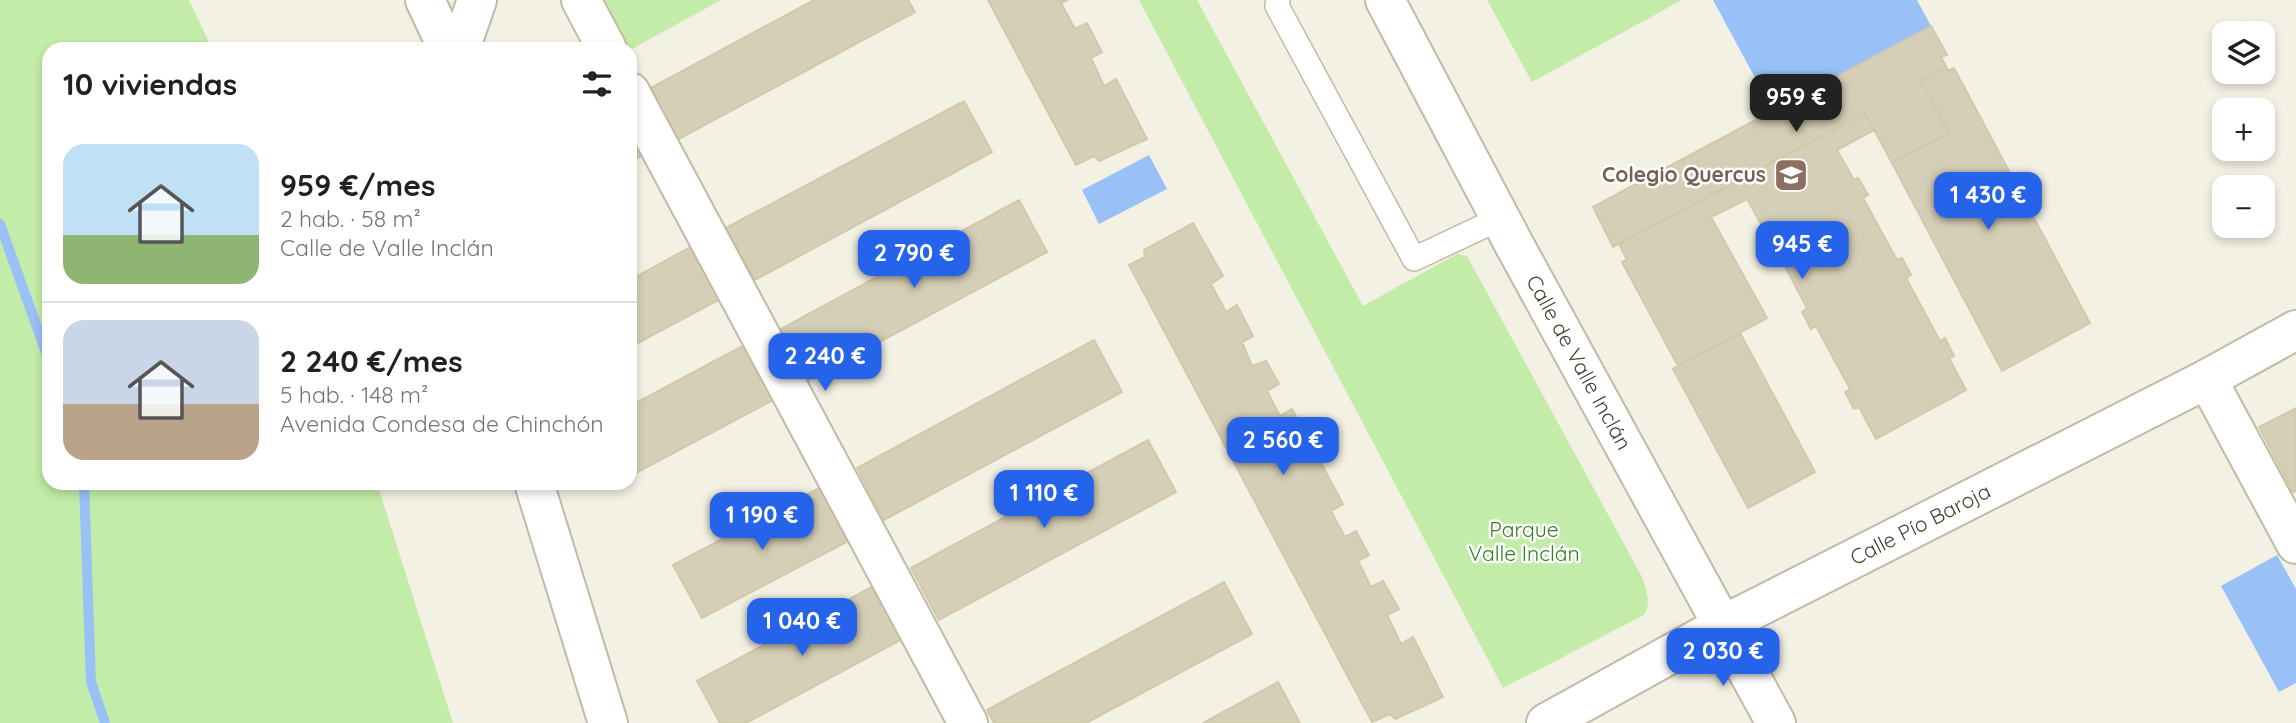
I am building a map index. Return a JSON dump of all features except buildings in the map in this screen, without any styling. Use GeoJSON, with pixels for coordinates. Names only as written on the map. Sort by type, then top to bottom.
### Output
{"type":"FeatureCollection","features":[{"type":"Feature","properties":{"kind":"street"},"geometry":{"type":"LineString","coordinates":[[425,0],[445,42]]}},
{"type":"Feature","properties":{"kind":"street"},"geometry":{"type":"LineString","coordinates":[[462,42],[477,0]]}},
{"type":"Feature","properties":{"kind":"street"},"geometry":{"type":"LineString","coordinates":[[581,0],[603,42]]}},
{"type":"Feature","properties":{"kind":"street","name":"Calle de Valle Inclán"},"geometry":{"type":"LineString","coordinates":[[1385,0],[1776,723]]}},
{"type":"Feature","properties":{"kind":"street"},"geometry":{"type":"LineString","coordinates":[[637,105],[968,723]]}},
{"type":"Feature","properties":{"kind":"street","name":"Calle Pío Baroja"},"geometry":{"type":"LineString","coordinates":[[1546,723],[1723,625],[2207,379],[2296,330]]}},
{"type":"Feature","properties":{"kind":"street"},"geometry":{"type":"LineString","coordinates":[[2207,379],[2296,544]]}},
{"type":"Feature","properties":{"kind":"street"},"geometry":{"type":"LineString","coordinates":[[536,490],[608,723]]}},
{"type":"Feature","properties":{"kind":"lane"},"geometry":{"type":"LineString","coordinates":[[1278,0],[1277,6],[1414,260],[1501,218]]}},
{"type":"Feature","properties":{"kind":"green space"},"geometry":{"type":"Polygon","coordinates":[[[0,0],[189,0],[209,42],[42,42],[42,490],[379,490],[453,723],[0,723],[0,0]]]}},
{"type":"Feature","properties":{"kind":"green space"},"geometry":{"type":"Polygon","coordinates":[[[598,0],[721,0],[637,46],[637,42],[625,42],[598,0]]]}},
{"type":"Feature","properties":{"kind":"green space","name":"Parque Valle Inclán"},"geometry":{"type":"Polygon","coordinates":[[[1139,0],[1197,0],[1363,306],[1457,254],[1467,256],[1642,577],[1648,601],[1644,615],[1503,688],[1139,0]]]}},
{"type":"Feature","properties":{"kind":"green space"},"geometry":{"type":"Polygon","coordinates":[[[1487,0],[1682,0],[1532,82],[1487,0]]]}},
{"type":"Feature","properties":{"kind":"water"},"geometry":{"type":"Polygon","coordinates":[[[1713,0],[1917,0],[1931,26],[1773,111],[1713,0]]]}},
{"type":"Feature","properties":{"kind":"water"},"geometry":{"type":"Polygon","coordinates":[[[1149,155],[1167,189],[1099,224],[1082,190],[1149,155]]]}},
{"type":"Feature","properties":{"kind":"water"},"geometry":{"type":"Polygon","coordinates":[[[2277,555],[2296,589],[2296,683],[2279,692],[2221,586],[2277,555]]]}},
{"type":"Feature","properties":{"kind":"waterway"},"geometry":{"type":"LineString","coordinates":[[0,224],[42,341]]}},
{"type":"Feature","properties":{"kind":"waterway"},"geometry":{"type":"LineString","coordinates":[[84,490],[91,682],[105,723]]}},
{"type":"Feature","properties":{"kind":"place","name":"Colegio Quercus"},"geometry":{"type":"Point","coordinates":[1791,175]}}]}
